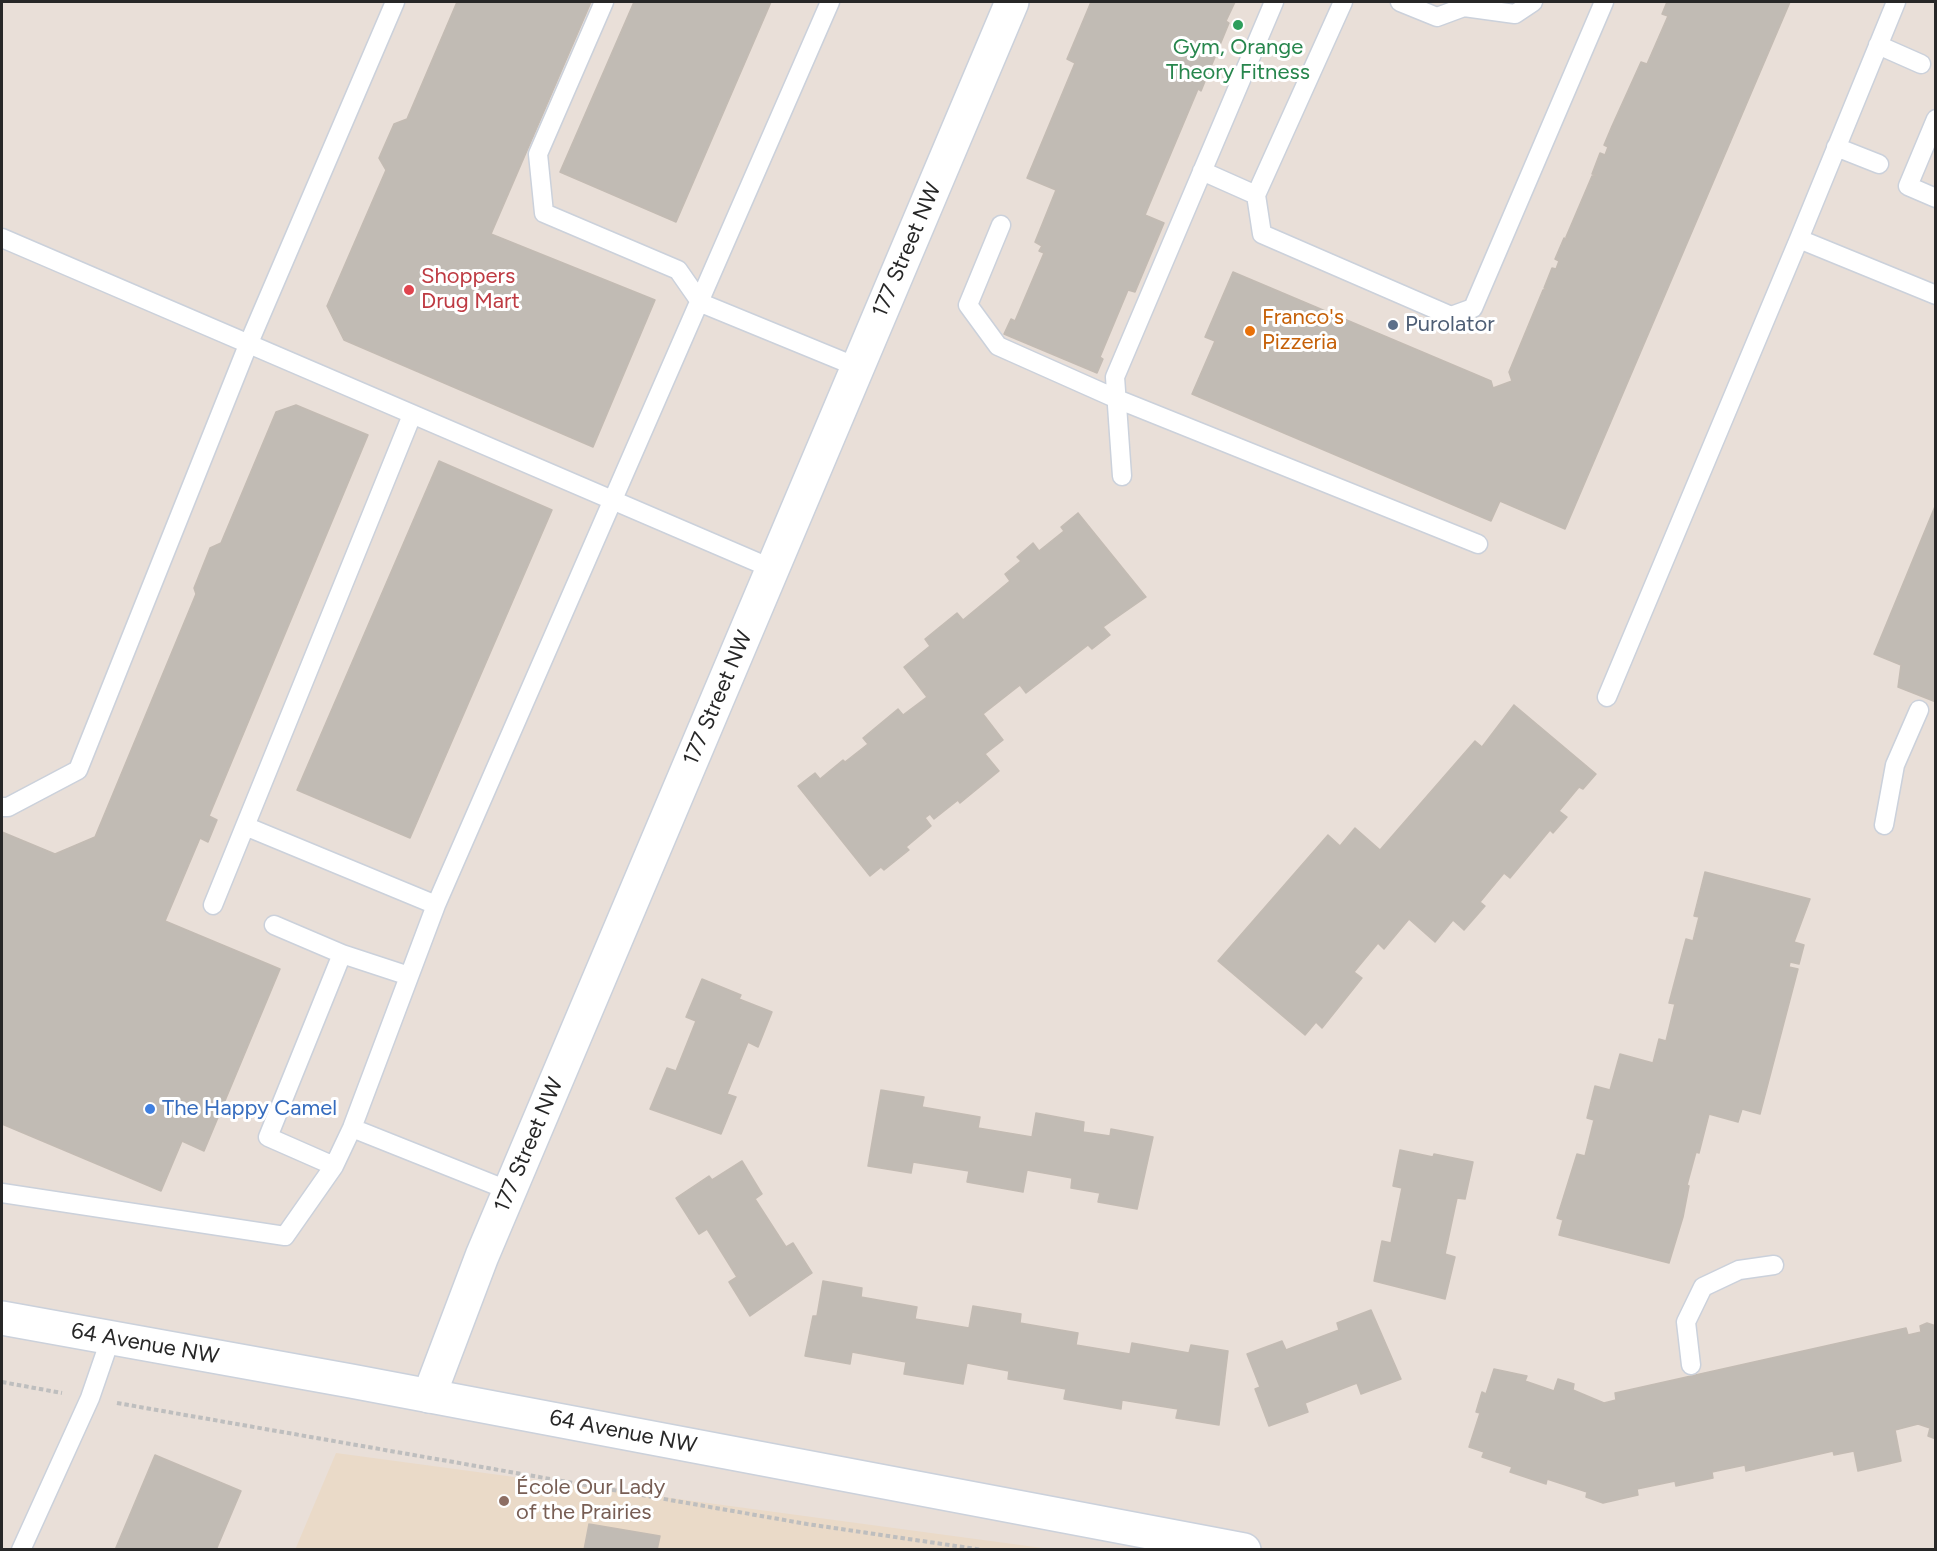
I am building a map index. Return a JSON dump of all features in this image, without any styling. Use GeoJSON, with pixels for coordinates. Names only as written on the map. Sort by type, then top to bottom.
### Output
{"type":"FeatureCollection","features":[{"type":"Feature","properties":{"kind":"street","name":"177 Street NW"},"geometry":{"type":"LineString","coordinates":[[429,1396],[510,1191],[1012,2]]}},
{"type":"Feature","properties":{"kind":"street","name":"64 Avenue NW"},"geometry":{"type":"LineString","coordinates":[[2,1318],[429,1396],[1145,1540],[1245,1550]]}},
{"type":"Feature","properties":{"kind":"lane"},"geometry":{"type":"LineString","coordinates":[[2,807],[8,807],[78,770],[248,345],[395,2]]}},
{"type":"Feature","properties":{"kind":"lane"},"geometry":{"type":"LineString","coordinates":[[604,2],[538,154],[544,213],[678,270],[701,303],[858,367]]}},
{"type":"Feature","properties":{"kind":"lane"},"geometry":{"type":"LineString","coordinates":[[2,1193],[285,1236],[334,1166],[352,1128],[436,905],[701,303],[830,2]]}},
{"type":"Feature","properties":{"kind":"lane"},"geometry":{"type":"LineString","coordinates":[[1122,476],[1115,377],[1274,2]]}},
{"type":"Feature","properties":{"kind":"lane"},"geometry":{"type":"LineString","coordinates":[[1343,2],[1256,195],[1262,234],[1451,316],[1473,308],[1604,2]]}},
{"type":"Feature","properties":{"kind":"lane"},"geometry":{"type":"LineString","coordinates":[[1401,2],[1437,17],[1461,4],[1515,14],[1533,2]]}},
{"type":"Feature","properties":{"kind":"lane"},"geometry":{"type":"LineString","coordinates":[[1607,697],[1896,2]]}},
{"type":"Feature","properties":{"kind":"lane"},"geometry":{"type":"LineString","coordinates":[[1878,45],[1921,64]]}},
{"type":"Feature","properties":{"kind":"lane"},"geometry":{"type":"LineString","coordinates":[[1935,119],[1908,186],[1935,198]]}},
{"type":"Feature","properties":{"kind":"lane"},"geometry":{"type":"LineString","coordinates":[[1836,147],[1879,164]]}},
{"type":"Feature","properties":{"kind":"lane"},"geometry":{"type":"LineString","coordinates":[[1202,171],[1256,195]]}},
{"type":"Feature","properties":{"kind":"lane"},"geometry":{"type":"LineString","coordinates":[[1001,225],[968,305],[998,346],[1117,399],[1478,544]]}},
{"type":"Feature","properties":{"kind":"lane"},"geometry":{"type":"LineString","coordinates":[[2,238],[613,503],[772,569]]}},
{"type":"Feature","properties":{"kind":"lane"},"geometry":{"type":"LineString","coordinates":[[1799,239],[1935,295]]}},
{"type":"Feature","properties":{"kind":"lane"},"geometry":{"type":"LineString","coordinates":[[213,905],[412,415]]}},
{"type":"Feature","properties":{"kind":"lane"},"geometry":{"type":"LineString","coordinates":[[1884,825],[1896,765],[1919,710]]}},
{"type":"Feature","properties":{"kind":"lane"},"geometry":{"type":"LineString","coordinates":[[245,826],[436,905]]}},
{"type":"Feature","properties":{"kind":"lane"},"geometry":{"type":"LineString","coordinates":[[274,925],[342,954],[409,976]]}},
{"type":"Feature","properties":{"kind":"lane"},"geometry":{"type":"LineString","coordinates":[[334,1166],[268,1137],[342,954]]}},
{"type":"Feature","properties":{"kind":"lane"},"geometry":{"type":"LineString","coordinates":[[352,1128],[510,1191]]}},
{"type":"Feature","properties":{"kind":"lane"},"geometry":{"type":"LineString","coordinates":[[1691,1365],[1686,1322],[1702,1287],[1739,1270],[1774,1265]]}},
{"type":"Feature","properties":{"kind":"lane"},"geometry":{"type":"LineString","coordinates":[[21,1550],[90,1398],[111,1337]]}},
{"type":"Feature","properties":{"kind":"path"},"geometry":{"type":"LineString","coordinates":[[2,1382],[807,1524],[983,1550]]}},
{"type":"Feature","properties":{"kind":"shaded area","name":"École Our Lady of the Prairies"},"geometry":{"type":"Polygon","coordinates":[[[336,1453],[1050,1549],[295,1550],[336,1453]]]}},
{"type":"Feature","properties":{"kind":"building"},"geometry":{"type":"Polygon","coordinates":[[[457,2],[591,2],[491,234],[655,300],[593,447],[344,340],[327,306],[386,170],[379,158],[394,124],[407,119],[457,2]]]}},
{"type":"Feature","properties":{"kind":"building"},"geometry":{"type":"Polygon","coordinates":[[[634,2],[771,2],[676,222],[560,172],[634,2]]]}},
{"type":"Feature","properties":{"kind":"building"},"geometry":{"type":"Polygon","coordinates":[[[1091,2],[1235,2],[1226,21],[1229,23],[1201,91],[1198,89],[1145,215],[1164,223],[1135,292],[1128,290],[1100,357],[1103,359],[1097,373],[1004,334],[1011,319],[1015,321],[1044,253],[1039,251],[1042,246],[1035,242],[1056,190],[1027,178],[1075,63],[1067,59],[1091,2]]]}},
{"type":"Feature","properties":{"kind":"building"},"geometry":{"type":"Polygon","coordinates":[[[1667,2],[1790,2],[1565,529],[1500,501],[1491,521],[1192,394],[1215,341],[1205,337],[1233,272],[1491,381],[1493,388],[1512,381],[1509,372],[1543,290],[1547,289],[1544,288],[1552,268],[1556,269],[1559,261],[1555,259],[1564,238],[1568,240],[1566,237],[1592,176],[1596,175],[1592,174],[1600,153],[1605,155],[1608,147],[1604,145],[1641,62],[1647,64],[1668,16],[1662,14],[1667,2]]]}},
{"type":"Feature","properties":{"kind":"building"},"geometry":{"type":"Polygon","coordinates":[[[296,405],[368,435],[209,816],[217,820],[208,842],[200,838],[165,921],[280,969],[204,1151],[182,1141],[161,1191],[2,1124],[2,832],[55,854],[95,837],[196,594],[194,588],[210,548],[221,543],[276,412],[296,405]]]}},
{"type":"Feature","properties":{"kind":"building"},"geometry":{"type":"Polygon","coordinates":[[[439,461],[552,510],[410,838],[297,790],[439,461]]]}},
{"type":"Feature","properties":{"kind":"building"},"geometry":{"type":"Polygon","coordinates":[[[1936,504],[1936,702],[1898,687],[1901,665],[1874,654],[1936,504]]]}},
{"type":"Feature","properties":{"kind":"building"},"geometry":{"type":"Polygon","coordinates":[[[1078,513],[1146,597],[1103,627],[1110,635],[1092,649],[1088,645],[1026,693],[1020,685],[983,714],[1003,740],[985,754],[999,771],[960,803],[958,800],[934,819],[930,814],[925,818],[931,826],[906,847],[909,850],[884,870],[881,867],[870,876],[798,786],[815,773],[820,779],[843,760],[845,762],[868,744],[863,738],[898,709],[903,715],[927,697],[904,667],[930,646],[925,639],[957,613],[963,620],[1010,581],[1005,574],[1021,561],[1017,557],[1033,543],[1039,551],[1064,531],[1061,527],[1078,513]]]}},
{"type":"Feature","properties":{"kind":"building"},"geometry":{"type":"Polygon","coordinates":[[[1514,705],[1596,774],[1583,789],[1579,787],[1559,811],[1567,817],[1553,833],[1550,830],[1510,878],[1504,873],[1480,902],[1485,906],[1464,930],[1453,920],[1435,942],[1409,919],[1384,949],[1378,943],[1354,972],[1362,978],[1322,1028],[1316,1022],[1305,1035],[1218,961],[1328,835],[1340,846],[1355,828],[1380,850],[1475,741],[1482,747],[1514,705]]]}},
{"type":"Feature","properties":{"kind":"building"},"geometry":{"type":"Polygon","coordinates":[[[1705,872],[1810,899],[1794,942],[1804,945],[1799,964],[1790,962],[1789,967],[1798,969],[1760,1114],[1742,1109],[1738,1122],[1709,1114],[1699,1153],[1696,1152],[1687,1185],[1689,1186],[1683,1217],[1669,1263],[1559,1235],[1563,1220],[1557,1218],[1577,1154],[1585,1156],[1594,1120],[1587,1118],[1595,1086],[1610,1090],[1620,1054],[1653,1063],[1659,1039],[1666,1041],[1675,1004],[1669,1003],[1686,939],[1693,941],[1699,917],[1694,916],[1705,872]]]}},
{"type":"Feature","properties":{"kind":"building"},"geometry":{"type":"Polygon","coordinates":[[[702,979],[741,995],[739,999],[772,1012],[758,1047],[748,1042],[727,1094],[736,1097],[721,1134],[650,1109],[667,1068],[676,1071],[696,1021],[686,1017],[702,979]]]}},
{"type":"Feature","properties":{"kind":"building"},"geometry":{"type":"Polygon","coordinates":[[[881,1090],[924,1097],[922,1107],[980,1117],[978,1128],[1032,1137],[1036,1113],[1084,1122],[1083,1132],[1110,1136],[1111,1129],[1153,1137],[1137,1209],[1098,1202],[1100,1193],[1071,1188],[1072,1178],[1027,1170],[1023,1192],[967,1182],[969,1171],[913,1162],[911,1173],[868,1166],[881,1090]]]}},
{"type":"Feature","properties":{"kind":"building"},"geometry":{"type":"Polygon","coordinates":[[[1400,1150],[1473,1162],[1465,1199],[1457,1198],[1445,1254],[1455,1257],[1445,1299],[1374,1281],[1382,1241],[1391,1243],[1402,1188],[1393,1186],[1400,1150]]]}},
{"type":"Feature","properties":{"kind":"building"},"geometry":{"type":"Polygon","coordinates":[[[742,1161],[762,1194],[755,1199],[786,1247],[793,1243],[812,1273],[750,1316],[729,1282],[737,1277],[707,1229],[699,1234],[676,1198],[709,1176],[712,1180],[742,1161]]]}},
{"type":"Feature","properties":{"kind":"building"},"geometry":{"type":"Polygon","coordinates":[[[823,1281],[862,1288],[861,1297],[917,1307],[915,1319],[969,1328],[973,1306],[1021,1314],[1020,1323],[1078,1333],[1076,1345],[1130,1354],[1132,1343],[1189,1353],[1191,1345],[1228,1351],[1219,1425],[1176,1418],[1178,1409],[1122,1400],[1121,1409],[1064,1399],[1066,1389],[1008,1379],[1009,1371],[967,1363],[963,1384],[904,1374],[906,1362],[852,1352],[850,1364],[805,1356],[813,1316],[817,1316],[823,1281]]]}},
{"type":"Feature","properties":{"kind":"building"},"geometry":{"type":"Polygon","coordinates":[[[1371,1310],[1401,1379],[1361,1394],[1357,1383],[1305,1403],[1308,1412],[1269,1426],[1255,1389],[1260,1387],[1247,1354],[1282,1341],[1286,1350],[1339,1330],[1337,1323],[1371,1310]]]}},
{"type":"Feature","properties":{"kind":"building"},"geometry":{"type":"Polygon","coordinates":[[[1927,1323],[1936,1326],[1936,1439],[1928,1436],[1930,1428],[1918,1424],[1895,1430],[1901,1461],[1858,1471],[1854,1451],[1834,1455],[1833,1451],[1746,1471],[1745,1465],[1712,1472],[1713,1478],[1676,1486],[1675,1481],[1637,1489],[1638,1495],[1603,1503],[1586,1497],[1587,1492],[1547,1479],[1546,1484],[1510,1472],[1512,1467],[1482,1457],[1484,1452],[1469,1447],[1480,1413],[1476,1412],[1482,1392],[1486,1394],[1494,1369],[1527,1376],[1525,1381],[1554,1391],[1558,1379],[1574,1384],[1573,1390],[1604,1403],[1616,1400],[1615,1393],[1906,1328],[1908,1335],[1921,1332],[1920,1326],[1927,1323]]]}},
{"type":"Feature","properties":{"kind":"building"},"geometry":{"type":"Polygon","coordinates":[[[155,1455],[241,1491],[216,1550],[115,1550],[155,1455]]]}},
{"type":"Feature","properties":{"kind":"building"},"geometry":{"type":"Polygon","coordinates":[[[589,1524],[660,1536],[657,1550],[584,1550],[589,1524]]]}},
{"type":"Feature","properties":{"kind":"place","name":"Gym, Orange Theory Fitness"},"geometry":{"type":"Point","coordinates":[1238,25]}},
{"type":"Feature","properties":{"kind":"place","name":"Shoppers Drug Mart"},"geometry":{"type":"Point","coordinates":[409,290]}},
{"type":"Feature","properties":{"kind":"place","name":"Purolator"},"geometry":{"type":"Point","coordinates":[1393,325]}},
{"type":"Feature","properties":{"kind":"place","name":"Franco's Pizzeria"},"geometry":{"type":"Point","coordinates":[1250,331]}},
{"type":"Feature","properties":{"kind":"place","name":"The Happy Camel"},"geometry":{"type":"Point","coordinates":[150,1109]}},
{"type":"Feature","properties":{"kind":"place","name":"École Our Lady of the Prairies"},"geometry":{"type":"Point","coordinates":[504,1501]}}]}
